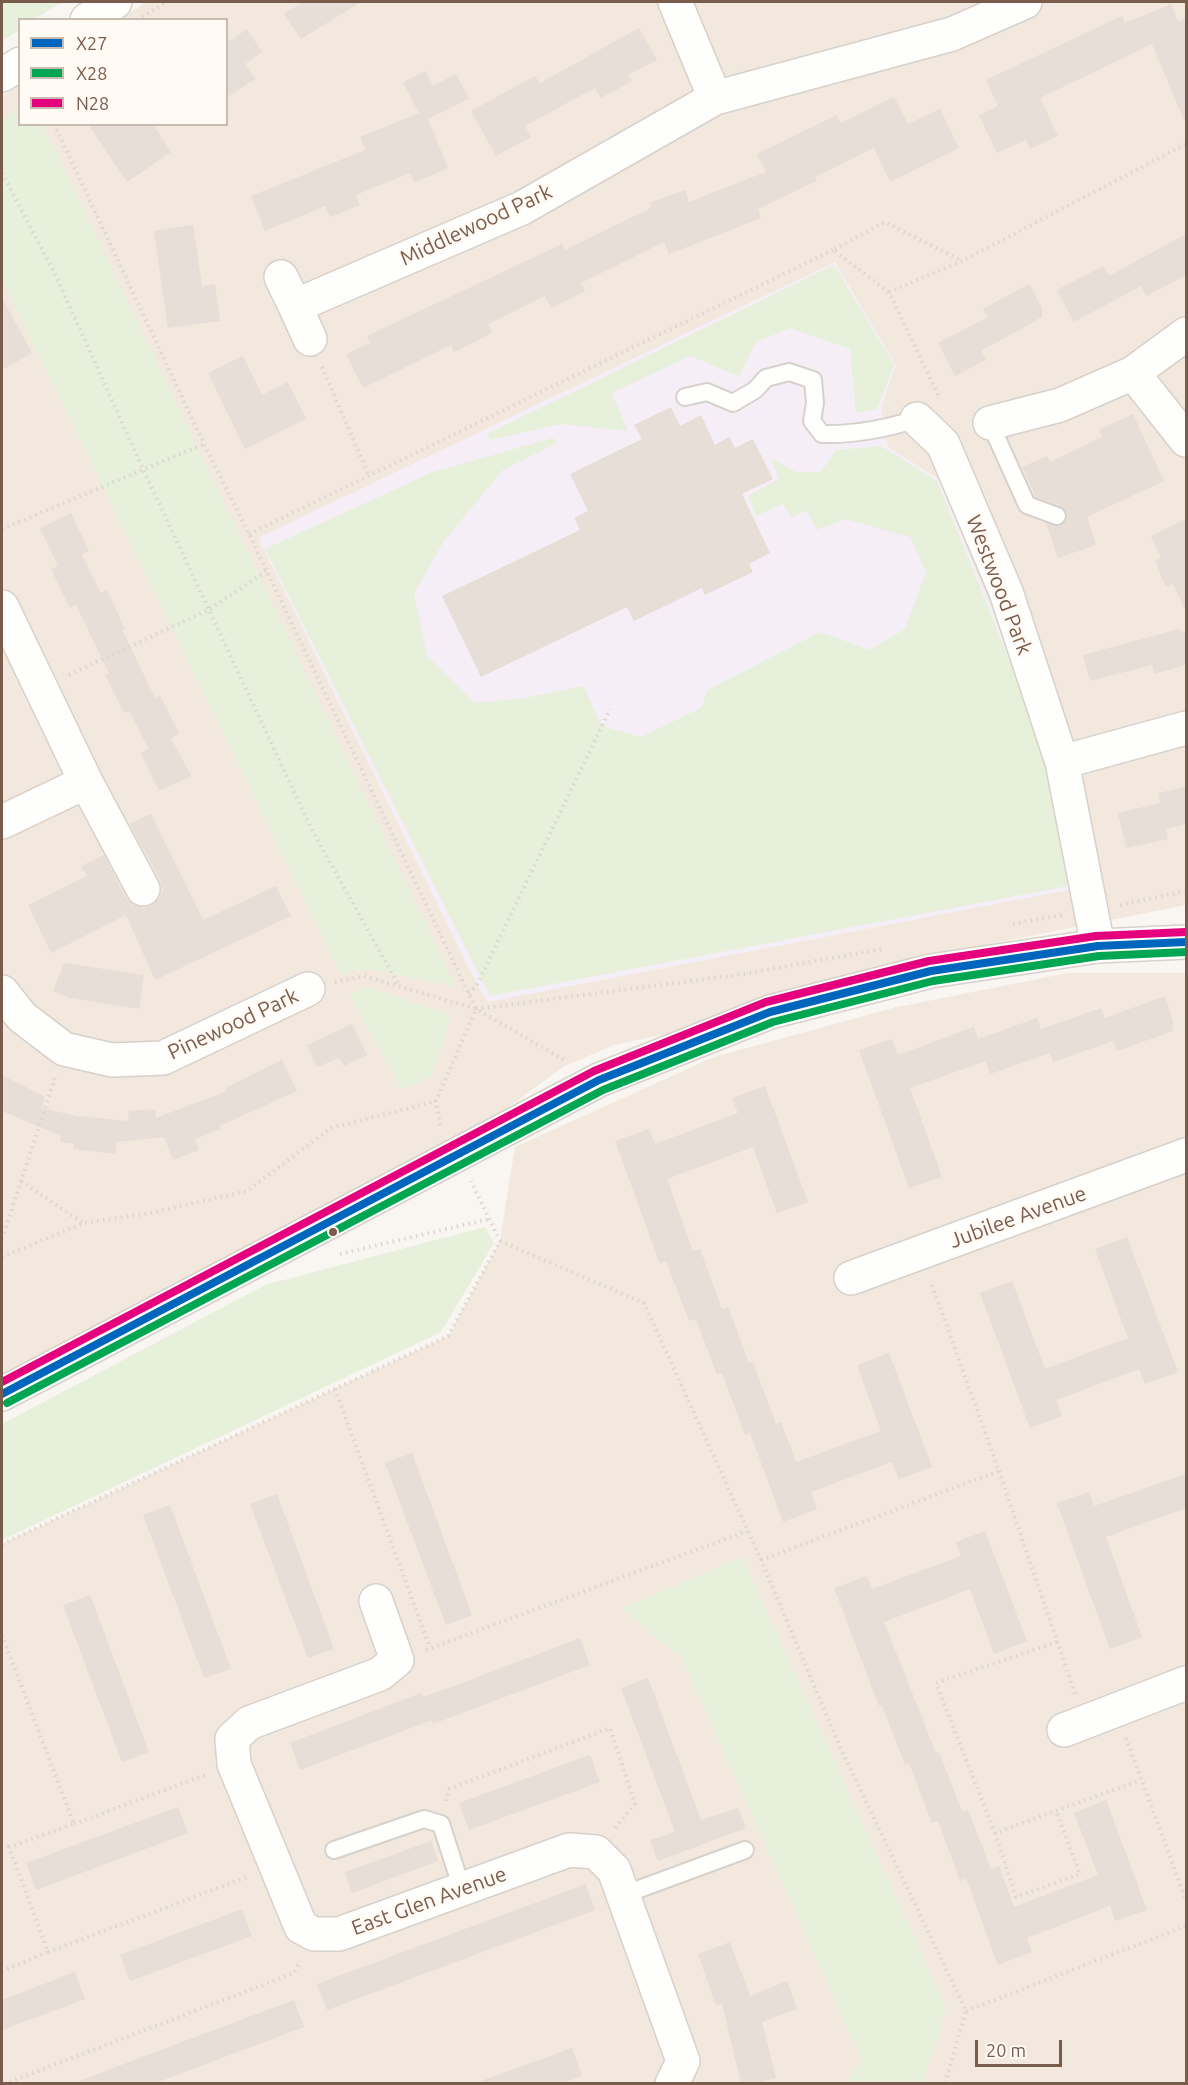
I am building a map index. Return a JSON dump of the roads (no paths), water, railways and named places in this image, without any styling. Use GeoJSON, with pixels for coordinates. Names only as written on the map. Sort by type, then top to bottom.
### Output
{"type":"FeatureCollection","features":[{"type":"Feature","properties":{"kind":"street"},"geometry":{"type":"LineString","coordinates":[[90,18],[115,2]]}},
{"type":"Feature","properties":{"kind":"street"},"geometry":{"type":"LineString","coordinates":[[675,2],[715,98]]}},
{"type":"Feature","properties":{"kind":"street","name":"Middlewood Park"},"geometry":{"type":"LineString","coordinates":[[310,339],[288,291],[522,208],[715,98],[952,34],[1026,2]]}},
{"type":"Feature","properties":{"kind":"street"},"geometry":{"type":"LineString","coordinates":[[2,75],[18,65]]}},
{"type":"Feature","properties":{"kind":"street"},"geometry":{"type":"LineString","coordinates":[[990,423],[1060,405],[1133,373],[1186,334]]}},
{"type":"Feature","properties":{"kind":"street"},"geometry":{"type":"LineString","coordinates":[[1133,373],[1186,440]]}},
{"type":"Feature","properties":{"kind":"street","name":"Westwood Park"},"geometry":{"type":"LineString","coordinates":[[929,409],[1006,592],[1062,762],[1098,946]]}},
{"type":"Feature","properties":{"kind":"street"},"geometry":{"type":"LineString","coordinates":[[2,607],[86,782],[143,889]]}},
{"type":"Feature","properties":{"kind":"street"},"geometry":{"type":"LineString","coordinates":[[1062,762],[1186,729]]}},
{"type":"Feature","properties":{"kind":"street"},"geometry":{"type":"LineString","coordinates":[[2,822],[86,782]]}},
{"type":"Feature","properties":{"kind":"street"},"geometry":{"type":"LineString","coordinates":[[2,1394],[599,1080],[770,1012],[931,971],[1098,946],[1186,942]]}},
{"type":"Feature","properties":{"kind":"street","name":"Pinewood Park"},"geometry":{"type":"LineString","coordinates":[[2,992],[22,1017],[64,1049],[112,1060],[163,1058],[308,989]]}},
{"type":"Feature","properties":{"kind":"street","name":"Jubilee Avenue"},"geometry":{"type":"LineString","coordinates":[[851,1278],[1186,1156]]}},
{"type":"Feature","properties":{"kind":"street","name":"East Glen Avenue"},"geometry":{"type":"LineString","coordinates":[[376,1601],[397,1660],[380,1674],[249,1723],[232,1739],[234,1764],[301,1927],[314,1934],[339,1934],[569,1851],[596,1852],[615,1870],[623,1895]]}},
{"type":"Feature","properties":{"kind":"street"},"geometry":{"type":"LineString","coordinates":[[1074,1726],[1186,1683]]}},
{"type":"Feature","properties":{"kind":"street"},"geometry":{"type":"LineString","coordinates":[[623,1895],[677,2072]]}},
{"type":"Feature","properties":{"kind":"lane"},"geometry":{"type":"LineString","coordinates":[[685,398],[707,392],[733,403],[755,390],[766,378],[789,372],[813,380],[815,403],[812,421],[822,434],[842,435],[885,429],[929,409]]}},
{"type":"Feature","properties":{"kind":"lane"},"geometry":{"type":"LineString","coordinates":[[990,423],[1027,505],[1057,516]]}},
{"type":"Feature","properties":{"kind":"lane"},"geometry":{"type":"LineString","coordinates":[[334,1850],[424,1819],[441,1824],[462,1889]]}},
{"type":"Feature","properties":{"kind":"lane"},"geometry":{"type":"LineString","coordinates":[[623,1895],[745,1851]]}}]}
